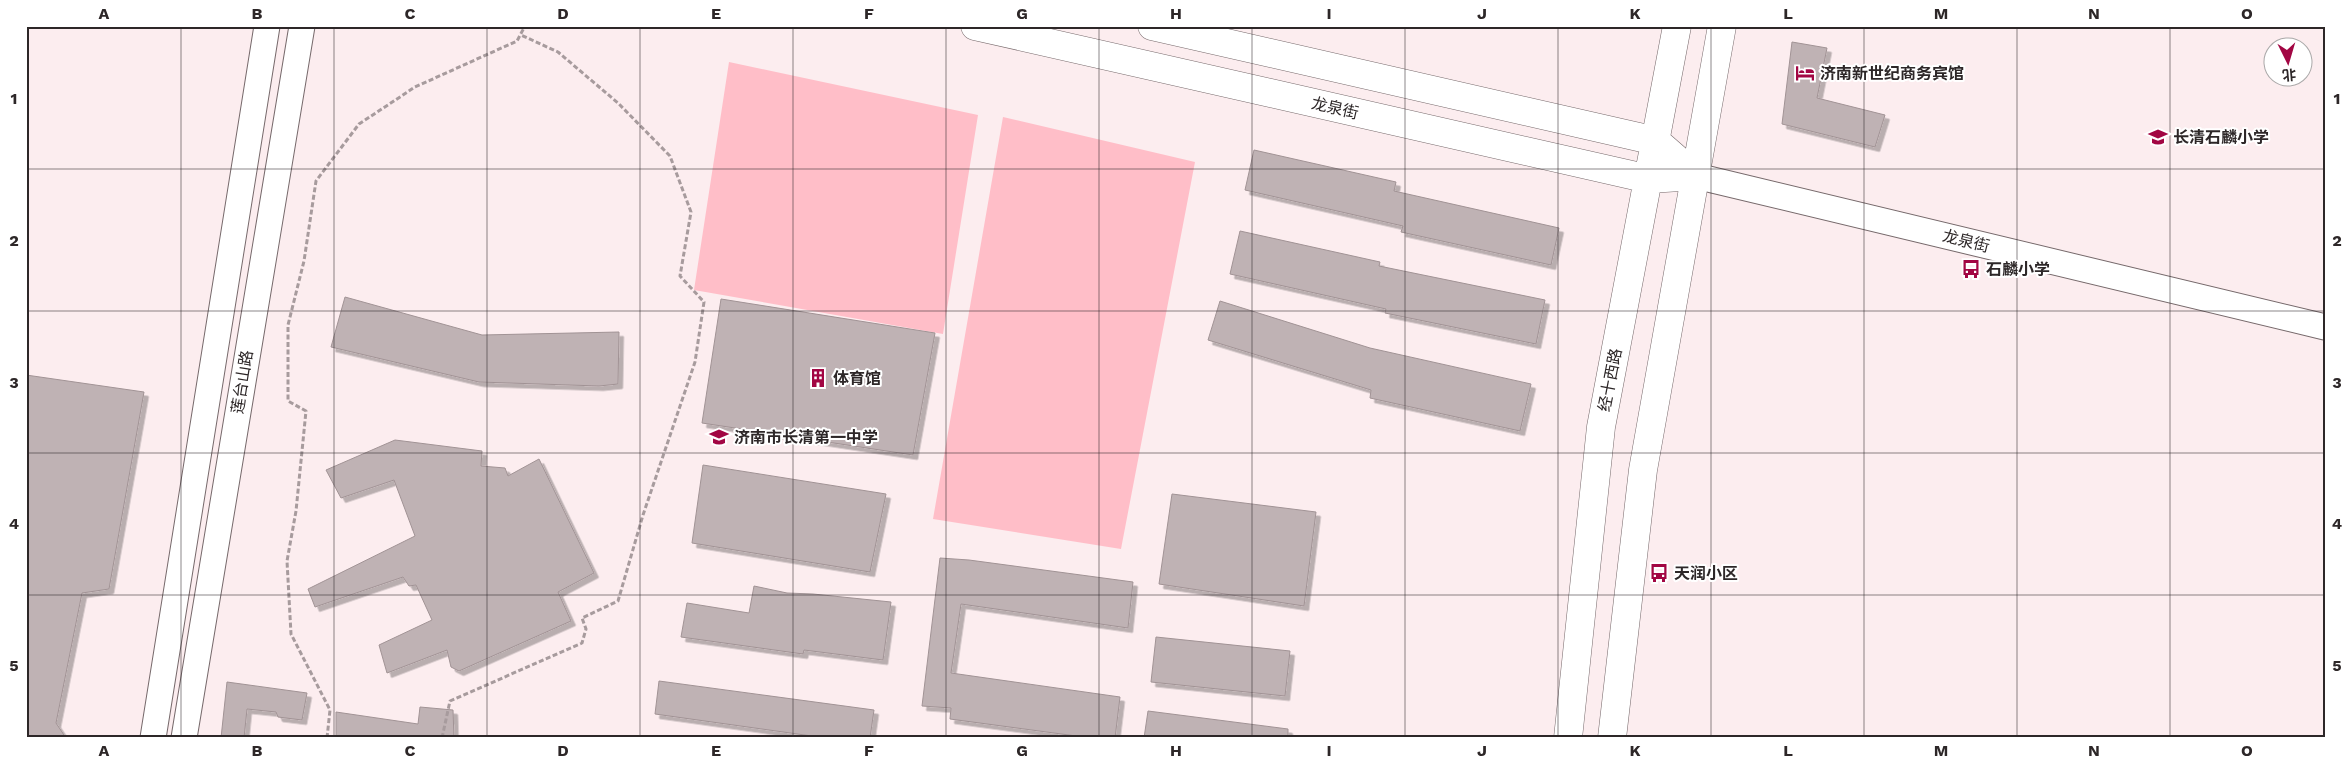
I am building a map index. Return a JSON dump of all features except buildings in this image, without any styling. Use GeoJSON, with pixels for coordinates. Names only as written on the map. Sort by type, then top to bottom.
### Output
{"type":"FeatureCollection","features":[{"type":"Feature","properties":{"kind":"main road","name":"莲台山路"},"geometry":{"type":"LineString","coordinates":[[153,738],[267,26]]}},
{"type":"Feature","properties":{"kind":"main road","name":"莲台山路"},"geometry":{"type":"LineString","coordinates":[[184,738],[302,26]]}},
{"type":"Feature","properties":{"kind":"main road","name":"龙泉街"},"geometry":{"type":"LineString","coordinates":[[975,26],[1649,179],[1696,176],[2325,327]]}},
{"type":"Feature","properties":{"kind":"main road","name":"龙泉街"},"geometry":{"type":"LineString","coordinates":[[1152,26],[1656,141],[1696,176]]}},
{"type":"Feature","properties":{"kind":"main road","name":"经十西路"},"geometry":{"type":"LineString","coordinates":[[1568,738],[1601,426],[1677,26]]}},
{"type":"Feature","properties":{"kind":"main road"},"geometry":{"type":"LineString","coordinates":[[1612,738],[1643,470],[1722,26]]}},
{"type":"Feature","properties":{"kind":"path"},"geometry":{"type":"LineString","coordinates":[[327,738],[330,710],[291,634],[287,561],[296,511],[306,411],[288,401],[288,325],[304,261],[316,181],[358,124],[415,87],[517,41],[525,26]]}},
{"type":"Feature","properties":{"kind":"path"},"geometry":{"type":"LineString","coordinates":[[442,738],[450,701],[582,643],[586,629],[582,618],[618,601],[643,515],[696,362],[704,302],[680,276],[691,212],[670,156],[618,102],[558,52],[521,35]]}},
{"type":"Feature","properties":{"kind":"shaded area"},"geometry":{"type":"Polygon","coordinates":[[[729,62],[978,115],[943,334],[694,290],[729,62]]]}},
{"type":"Feature","properties":{"kind":"shaded area"},"geometry":{"type":"Polygon","coordinates":[[[1003,117],[1195,162],[1121,549],[933,519],[1003,117]]]}},
{"type":"Feature","properties":{"kind":"place","name":"济南新世纪商务宾馆"},"geometry":{"type":"Point","coordinates":[1805,73]}},
{"type":"Feature","properties":{"kind":"place","name":"长清石麟小学"},"geometry":{"type":"Point","coordinates":[2158,137]}},
{"type":"Feature","properties":{"kind":"place","name":"石麟小学"},"geometry":{"type":"Point","coordinates":[1971,269]}},
{"type":"Feature","properties":{"kind":"place","name":"体育馆"},"geometry":{"type":"Point","coordinates":[818,378]}},
{"type":"Feature","properties":{"kind":"place","name":"济南市长清第一中学"},"geometry":{"type":"Point","coordinates":[719,437]}},
{"type":"Feature","properties":{"kind":"place","name":"天润小区"},"geometry":{"type":"Point","coordinates":[1659,573]}}]}
